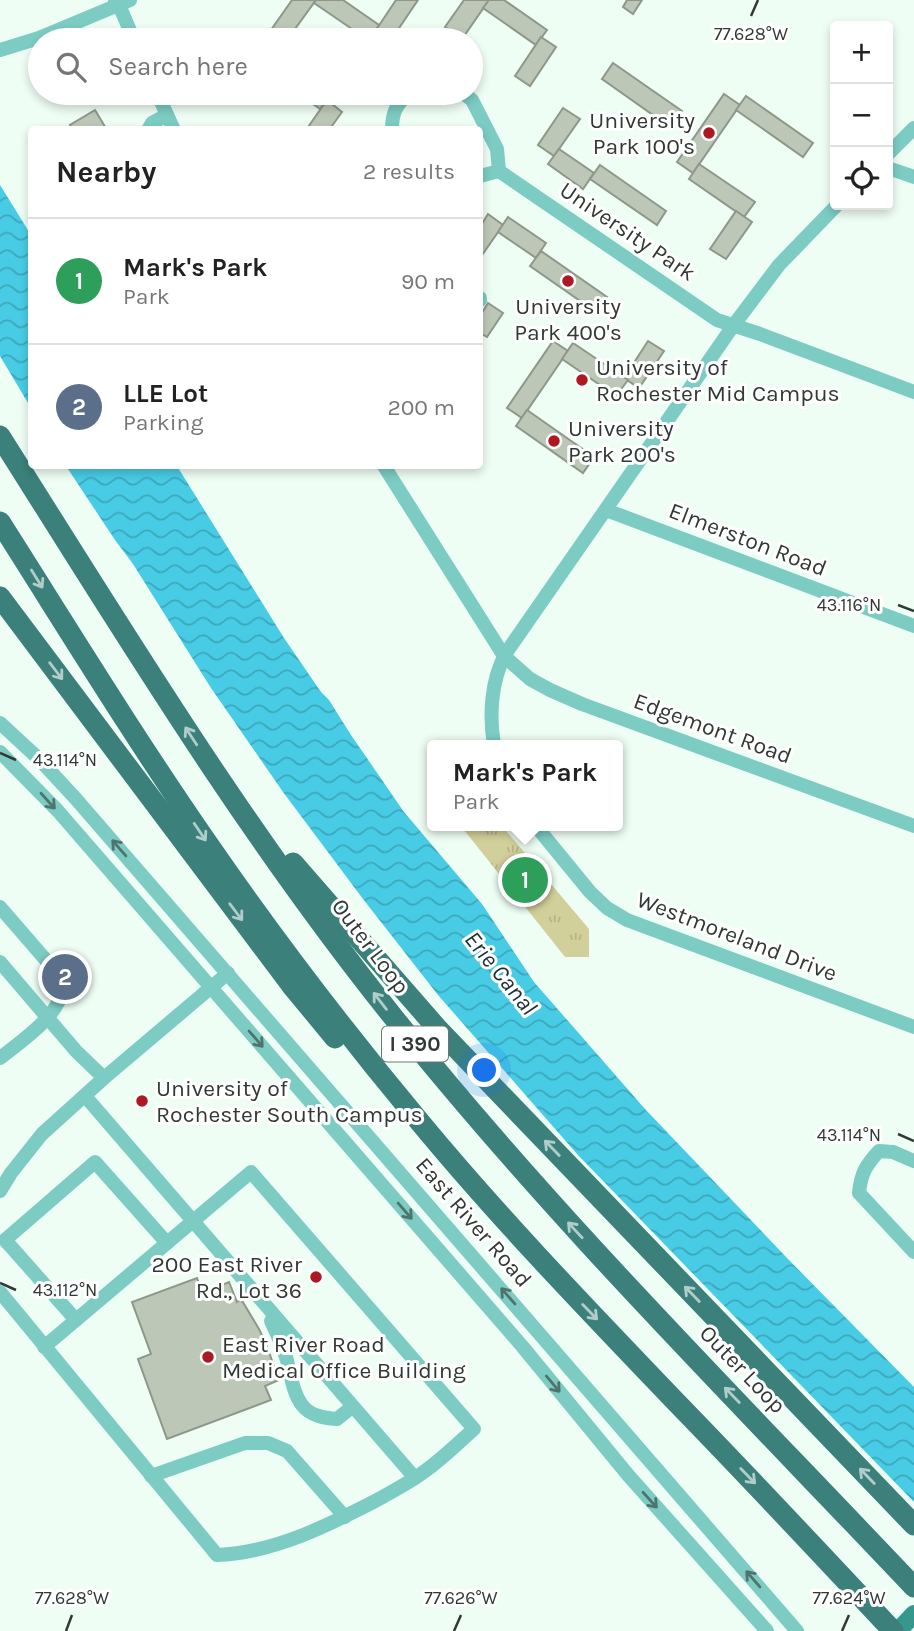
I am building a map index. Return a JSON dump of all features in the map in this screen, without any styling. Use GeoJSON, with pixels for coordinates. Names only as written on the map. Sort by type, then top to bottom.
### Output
{"type":"FeatureCollection","features":[{"type":"Feature","properties":{"kind":"highway","name":"Outer Loop"},"geometry":{"type":"LineString","coordinates":[[0,436],[217,776],[327,931],[392,1016],[566,1221],[914,1587]]}},
{"type":"Feature","properties":{"kind":"highway","name":"I 390"},"geometry":{"type":"LineString","coordinates":[[0,522],[133,732],[240,888],[370,1061],[474,1185],[575,1296],[893,1631]]}},
{"type":"Feature","properties":{"kind":"highway"},"geometry":{"type":"LineString","coordinates":[[0,597],[300,996],[389,1098],[474,1185]]}},
{"type":"Feature","properties":{"kind":"highway"},"geometry":{"type":"LineString","coordinates":[[217,776],[437,1028],[914,1525]]}},
{"type":"Feature","properties":{"kind":"highway"},"geometry":{"type":"LineString","coordinates":[[752,1416],[914,1567]]}},
{"type":"Feature","properties":{"kind":"main road"},"geometry":{"type":"LineString","coordinates":[[898,1631],[914,1614]]}},
{"type":"Feature","properties":{"kind":"street"},"geometry":{"type":"LineString","coordinates":[[62,28],[122,2],[130,28]]}},
{"type":"Feature","properties":{"kind":"street"},"geometry":{"type":"LineString","coordinates":[[0,50],[28,41]]}},
{"type":"Feature","properties":{"kind":"street"},"geometry":{"type":"LineString","coordinates":[[162,105],[172,126]]}},
{"type":"Feature","properties":{"kind":"street"},"geometry":{"type":"LineString","coordinates":[[392,126],[392,115],[398,105]]}},
{"type":"Feature","properties":{"kind":"street"},"geometry":{"type":"LineString","coordinates":[[475,105],[497,149],[499,170],[483,175]]}},
{"type":"Feature","properties":{"kind":"street"},"geometry":{"type":"LineString","coordinates":[[150,126],[167,116]]}},
{"type":"Feature","properties":{"kind":"street"},"geometry":{"type":"LineString","coordinates":[[893,149],[914,128]]}},
{"type":"Feature","properties":{"kind":"street"},"geometry":{"type":"LineString","coordinates":[[893,169],[914,177]]}},
{"type":"Feature","properties":{"kind":"street","name":"University Park"},"geometry":{"type":"LineString","coordinates":[[499,170],[717,320],[914,392]]}},
{"type":"Feature","properties":{"kind":"street"},"geometry":{"type":"LineString","coordinates":[[494,740],[493,694],[497,671],[504,656],[733,326],[779,265],[832,210]]}},
{"type":"Feature","properties":{"kind":"street"},"geometry":{"type":"LineString","coordinates":[[386,469],[504,656]]}},
{"type":"Feature","properties":{"kind":"street","name":"Elmerston Road"},"geometry":{"type":"LineString","coordinates":[[606,510],[914,626]]}},
{"type":"Feature","properties":{"kind":"street","name":"Edgemont Road"},"geometry":{"type":"LineString","coordinates":[[504,656],[530,679],[582,704],[914,826]]}},
{"type":"Feature","properties":{"kind":"street","name":"East River Road"},"geometry":{"type":"LineString","coordinates":[[0,723],[59,779],[797,1631]]}},
{"type":"Feature","properties":{"kind":"street","name":"East River Road"},"geometry":{"type":"LineString","coordinates":[[0,752],[58,811],[522,1346],[620,1465],[768,1631]]}},
{"type":"Feature","properties":{"kind":"street","name":"Westmoreland Drive"},"geometry":{"type":"LineString","coordinates":[[540,831],[590,892],[607,908],[627,920],[914,1027]]}},
{"type":"Feature","properties":{"kind":"street"},"geometry":{"type":"LineString","coordinates":[[0,907],[58,974],[63,987],[59,1003],[48,1017],[0,1058]]}},
{"type":"Feature","properties":{"kind":"street"},"geometry":{"type":"LineString","coordinates":[[0,962],[76,1051],[104,1078]]}},
{"type":"Feature","properties":{"kind":"street"},"geometry":{"type":"LineString","coordinates":[[0,1191],[42,1134],[228,973]]}},
{"type":"Feature","properties":{"kind":"street"},"geometry":{"type":"LineString","coordinates":[[85,1096],[415,1478]]}},
{"type":"Feature","properties":{"kind":"street"},"geometry":{"type":"LineString","coordinates":[[914,1161],[893,1152],[878,1151],[860,1177],[859,1193],[914,1252]]}},
{"type":"Feature","properties":{"kind":"street"},"geometry":{"type":"LineString","coordinates":[[76,1320],[5,1240],[95,1162],[167,1243]]}},
{"type":"Feature","properties":{"kind":"street"},"geometry":{"type":"LineString","coordinates":[[0,1292],[44,1347],[217,1555],[256,1550],[345,1517],[428,1470],[474,1429],[251,1171],[44,1347]]}},
{"type":"Feature","properties":{"kind":"street"},"geometry":{"type":"LineString","coordinates":[[256,1296],[277,1333],[295,1391],[303,1406],[320,1417],[337,1419],[352,1407]]}},
{"type":"Feature","properties":{"kind":"street"},"geometry":{"type":"LineString","coordinates":[[151,1476],[245,1443],[268,1443],[287,1451],[345,1517]]}},
{"type":"Feature","properties":{"kind":"street"},"geometry":{"type":"LineString","coordinates":[[732,1591],[757,1631]]}},
{"type":"Feature","properties":{"kind":"green space"},"geometry":{"type":"Polygon","coordinates":[[[465,831],[506,831],[589,929],[589,957],[565,957],[465,831]]]}},
{"type":"Feature","properties":{"kind":"water"},"geometry":{"type":"Polygon","coordinates":[[[0,185],[28,230],[28,403],[0,356],[0,185]]]}},
{"type":"Feature","properties":{"kind":"water","name":"Erie Canal"},"geometry":{"type":"Polygon","coordinates":[[[68,469],[179,469],[284,638],[404,812],[482,904],[534,982],[645,1109],[914,1387],[914,1502],[577,1154],[438,995],[283,792],[211,688],[68,469]]]}},
{"type":"Feature","properties":{"kind":"building"},"geometry":{"type":"Polygon","coordinates":[[[292,0],[316,0],[296,28],[272,28],[292,0]]]}},
{"type":"Feature","properties":{"kind":"building"},"geometry":{"type":"Polygon","coordinates":[[[316,0],[343,0],[379,25],[377,28],[350,28],[314,3],[316,0]]]}},
{"type":"Feature","properties":{"kind":"building"},"geometry":{"type":"Polygon","coordinates":[[[396,0],[418,0],[399,28],[377,28],[396,0]]]}},
{"type":"Feature","properties":{"kind":"building"},"geometry":{"type":"Polygon","coordinates":[[[464,0],[489,0],[470,28],[445,27],[464,0]]]}},
{"type":"Feature","properties":{"kind":"building"},"geometry":{"type":"Polygon","coordinates":[[[489,0],[504,0],[547,30],[536,45],[483,8],[489,0]]]}},
{"type":"Feature","properties":{"kind":"building"},"geometry":{"type":"Polygon","coordinates":[[[627,0],[642,0],[633,14],[623,7],[627,0]]]}},
{"type":"Feature","properties":{"kind":"building"},"geometry":{"type":"Polygon","coordinates":[[[541,37],[556,47],[530,86],[515,76],[541,37]]]}},
{"type":"Feature","properties":{"kind":"building"},"geometry":{"type":"Polygon","coordinates":[[[613,63],[682,111],[670,127],[602,79],[613,63]]]}},
{"type":"Feature","properties":{"kind":"building","name":"University Park 100's"},"geometry":{"type":"Polygon","coordinates":[[[724,94],[740,105],[693,173],[677,162],[724,94]]]}},
{"type":"Feature","properties":{"kind":"building","name":"University Park 100's"},"geometry":{"type":"Polygon","coordinates":[[[746,96],[813,143],[803,157],[736,110],[746,96]]]}},
{"type":"Feature","properties":{"kind":"building"},"geometry":{"type":"Polygon","coordinates":[[[324,105],[333,105],[342,112],[332,126],[309,126],[324,105]]]}},
{"type":"Feature","properties":{"kind":"building"},"geometry":{"type":"Polygon","coordinates":[[[563,108],[580,119],[554,156],[538,145],[563,108]]]}},
{"type":"Feature","properties":{"kind":"building"},"geometry":{"type":"Polygon","coordinates":[[[95,110],[105,126],[70,126],[95,110]]]}},
{"type":"Feature","properties":{"kind":"building"},"geometry":{"type":"Polygon","coordinates":[[[559,149],[594,173],[583,189],[548,164],[559,149]]]}},
{"type":"Feature","properties":{"kind":"building","name":"University Park 100's"},"geometry":{"type":"Polygon","coordinates":[[[699,164],[755,202],[744,217],[689,179],[699,164]]]}},
{"type":"Feature","properties":{"kind":"building"},"geometry":{"type":"Polygon","coordinates":[[[600,165],[666,211],[657,225],[590,179],[600,165]]]}},
{"type":"Feature","properties":{"kind":"building","name":"University Park 100's"},"geometry":{"type":"Polygon","coordinates":[[[736,211],[752,222],[726,259],[710,249],[736,211]]]}},
{"type":"Feature","properties":{"kind":"building","name":"University Park 400's"},"geometry":{"type":"Polygon","coordinates":[[[488,214],[503,225],[483,254],[483,222],[488,214]]]}},
{"type":"Feature","properties":{"kind":"building","name":"University Park 400's"},"geometry":{"type":"Polygon","coordinates":[[[508,217],[546,243],[536,258],[498,232],[508,217]]]}},
{"type":"Feature","properties":{"kind":"building","name":"University Park 400's"},"geometry":{"type":"Polygon","coordinates":[[[541,251],[607,297],[596,312],[530,266],[541,251]]]}},
{"type":"Feature","properties":{"kind":"building"},"geometry":{"type":"Polygon","coordinates":[[[488,303],[503,313],[487,337],[483,335],[483,311],[488,303]]]}},
{"type":"Feature","properties":{"kind":"building","name":"University Park 200's"},"geometry":{"type":"Polygon","coordinates":[[[553,341],[568,351],[522,418],[507,408],[553,341]]]}},
{"type":"Feature","properties":{"kind":"building","name":"University Park 200's"},"geometry":{"type":"Polygon","coordinates":[[[648,341],[664,351],[639,388],[624,378],[648,341]]]}},
{"type":"Feature","properties":{"kind":"building","name":"University Park 200's"},"geometry":{"type":"Polygon","coordinates":[[[573,343],[628,380],[616,396],[562,359],[573,343]]]}},
{"type":"Feature","properties":{"kind":"building","name":"University Park 200's"},"geometry":{"type":"Polygon","coordinates":[[[527,410],[594,457],[583,473],[516,426],[527,410]]]}},
{"type":"Feature","properties":{"kind":"building","name":"East River Road Medical Office Building"},"geometry":{"type":"Polygon","coordinates":[[[197,1278],[203,1293],[229,1282],[237,1302],[241,1299],[259,1329],[279,1380],[265,1386],[271,1400],[167,1439],[138,1359],[151,1354],[132,1302],[197,1278]]]}},
{"type":"Feature","properties":{"kind":"place","name":"University Park 100's"},"geometry":{"type":"Point","coordinates":[709,133]}},
{"type":"Feature","properties":{"kind":"place","name":"University Park 400's"},"geometry":{"type":"Point","coordinates":[568,281]}},
{"type":"Feature","properties":{"kind":"place","name":"University of Rochester Mid Campus"},"geometry":{"type":"Point","coordinates":[582,380]}},
{"type":"Feature","properties":{"kind":"place","name":"University Park 200's"},"geometry":{"type":"Point","coordinates":[554,441]}},
{"type":"Feature","properties":{"kind":"place","name":"Mark's Park"},"geometry":{"type":"Point","coordinates":[525,880]}},
{"type":"Feature","properties":{"kind":"place","name":"LLE Lot"},"geometry":{"type":"Point","coordinates":[65,977]}},
{"type":"Feature","properties":{"kind":"place","name":"University of Rochester South Campus"},"geometry":{"type":"Point","coordinates":[142,1101]}},
{"type":"Feature","properties":{"kind":"place","name":"200 East River Rd., Lot 36"},"geometry":{"type":"Point","coordinates":[316,1277]}},
{"type":"Feature","properties":{"kind":"place","name":"East River Road Medical Office Building"},"geometry":{"type":"Point","coordinates":[208,1357]}}]}
